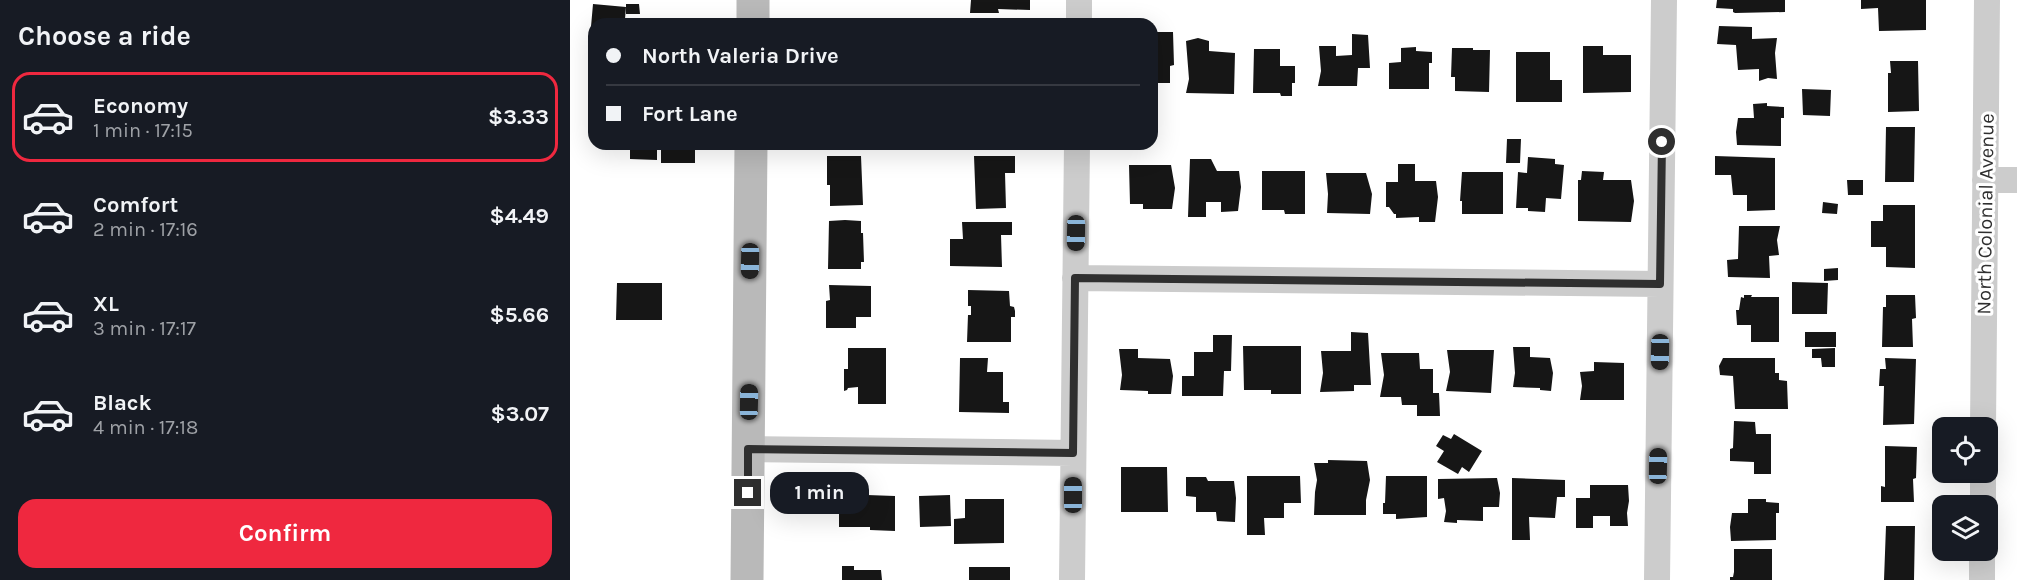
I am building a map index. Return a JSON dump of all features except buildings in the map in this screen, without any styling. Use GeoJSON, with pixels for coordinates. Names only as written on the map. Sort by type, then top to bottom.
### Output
{"type":"FeatureCollection","features":[{"type":"Feature","properties":{"kind":"main road"},"geometry":{"type":"LineString","coordinates":[[753,0],[753,18]]}},
{"type":"Feature","properties":{"kind":"main road"},"geometry":{"type":"LineString","coordinates":[[747,580],[752,150]]}},
{"type":"Feature","properties":{"kind":"street"},"geometry":{"type":"LineString","coordinates":[[1079,0],[1079,18]]}},
{"type":"Feature","properties":{"kind":"street"},"geometry":{"type":"LineString","coordinates":[[1657,580],[1664,0]]}},
{"type":"Feature","properties":{"kind":"street","name":"North Colonial Avenue"},"geometry":{"type":"LineString","coordinates":[[1983,417],[1987,0]]}},
{"type":"Feature","properties":{"kind":"street"},"geometry":{"type":"LineString","coordinates":[[1072,580],[1077,150]]}},
{"type":"Feature","properties":{"kind":"street"},"geometry":{"type":"LineString","coordinates":[[1985,180],[2017,180]]}},
{"type":"Feature","properties":{"kind":"street"},"geometry":{"type":"LineString","coordinates":[[1075,278],[1660,284]]}},
{"type":"Feature","properties":{"kind":"street"},"geometry":{"type":"LineString","coordinates":[[748,449],[1073,453]]}},
{"type":"Feature","properties":{"kind":"street"},"geometry":{"type":"LineString","coordinates":[[1982,561],[1982,580]]}},
{"type":"Feature","properties":{"kind":"route"},"geometry":{"type":"LineString","coordinates":[[748,493],[748,449],[1073,453],[1075,278],[1660,284],[1662,142]]}}]}
